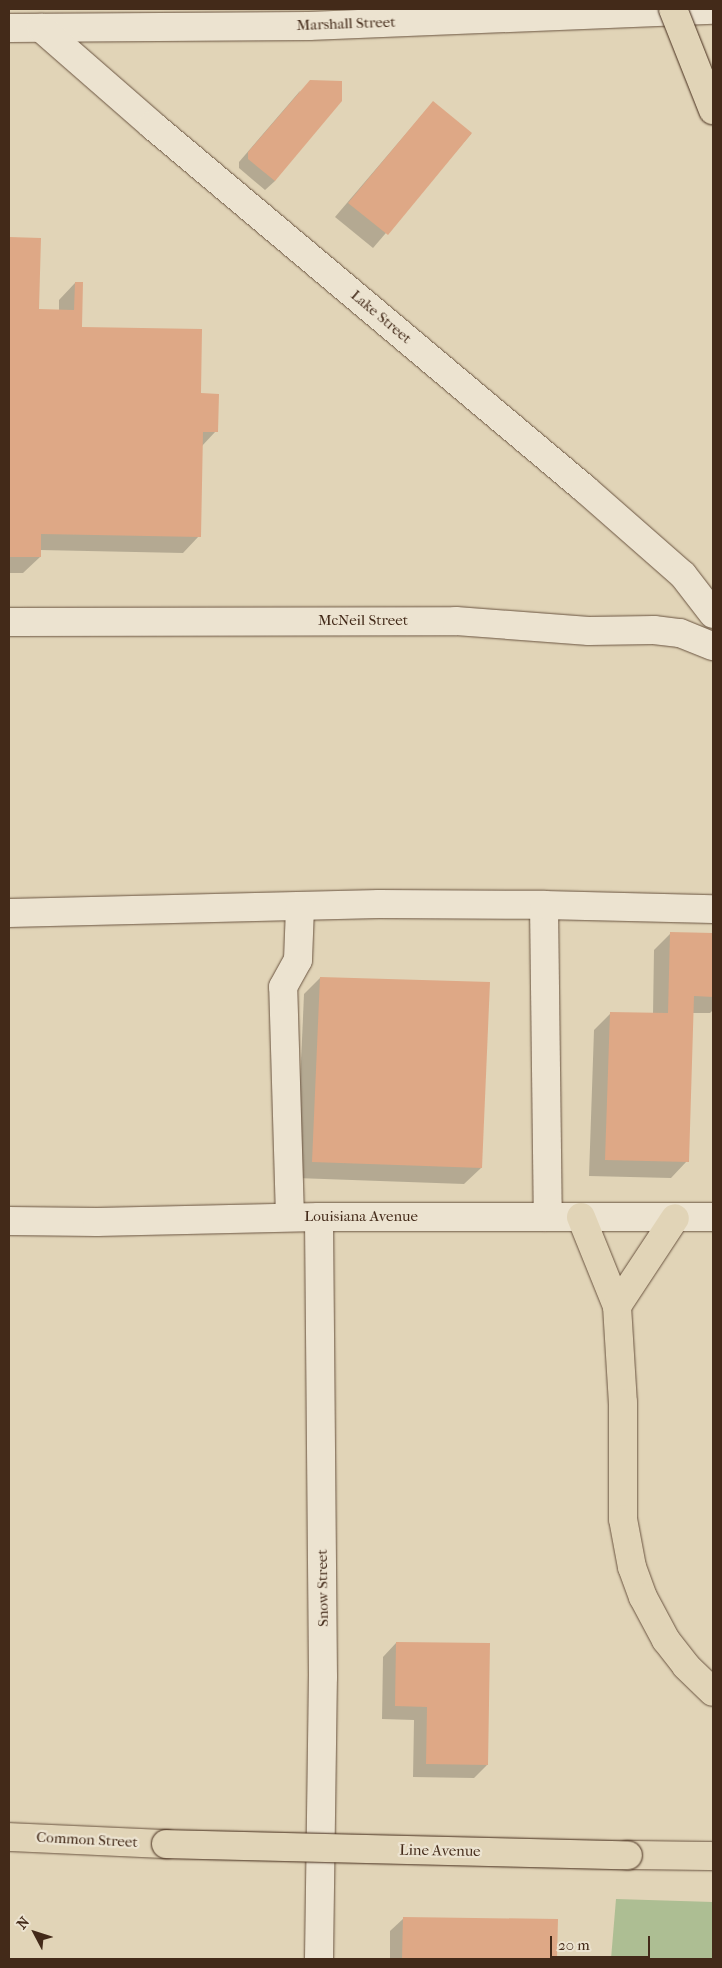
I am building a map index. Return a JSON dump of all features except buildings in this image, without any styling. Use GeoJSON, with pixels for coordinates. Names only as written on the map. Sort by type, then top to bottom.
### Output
{"type":"FeatureCollection","features":[{"type":"Feature","properties":{"kind":"main road"},"geometry":{"type":"LineString","coordinates":[[673,9],[713,110]]}},
{"type":"Feature","properties":{"kind":"main road"},"geometry":{"type":"LineString","coordinates":[[581,1217],[617,1306],[622,1403],[623,1518],[632,1567],[643,1598],[666,1640],[686,1666],[713,1692]]}},
{"type":"Feature","properties":{"kind":"main road"},"geometry":{"type":"LineString","coordinates":[[617,1306],[675,1218]]}},
{"type":"Feature","properties":{"kind":"main road","name":"Common Street"},"geometry":{"type":"LineString","coordinates":[[9,1837],[166,1844]]}},
{"type":"Feature","properties":{"kind":"main road","name":"Line Avenue"},"geometry":{"type":"LineString","coordinates":[[166,1844],[713,1856]]}},
{"type":"Feature","properties":{"kind":"street","name":"Marshall Street"},"geometry":{"type":"LineString","coordinates":[[9,28],[309,17],[713,10]]}},
{"type":"Feature","properties":{"kind":"street","name":"Lake Street"},"geometry":{"type":"LineString","coordinates":[[41,28],[160,132],[585,489],[683,575],[713,614]]}},
{"type":"Feature","properties":{"kind":"street","name":"McNeil Street"},"geometry":{"type":"LineString","coordinates":[[9,622],[456,621],[589,631],[654,630],[680,633],[713,646]]}},
{"type":"Feature","properties":{"kind":"street"},"geometry":{"type":"LineString","coordinates":[[9,913],[379,904],[713,909]]}},
{"type":"Feature","properties":{"kind":"street"},"geometry":{"type":"LineString","coordinates":[[544,905],[548,1217]]}},
{"type":"Feature","properties":{"kind":"street"},"geometry":{"type":"LineString","coordinates":[[290,1217],[283,987],[298,960],[300,907]]}},
{"type":"Feature","properties":{"kind":"street","name":"Louisiana Avenue"},"geometry":{"type":"LineString","coordinates":[[9,1221],[107,1222],[319,1216],[713,1218]]}},
{"type":"Feature","properties":{"kind":"street","name":"Snow Street"},"geometry":{"type":"LineString","coordinates":[[319,1216],[323,1677],[319,1959]]}},
{"type":"Feature","properties":{"kind":"green space"},"geometry":{"type":"Polygon","coordinates":[[[616,1899],[713,1902],[713,1959],[611,1959],[616,1899]]]}}]}
